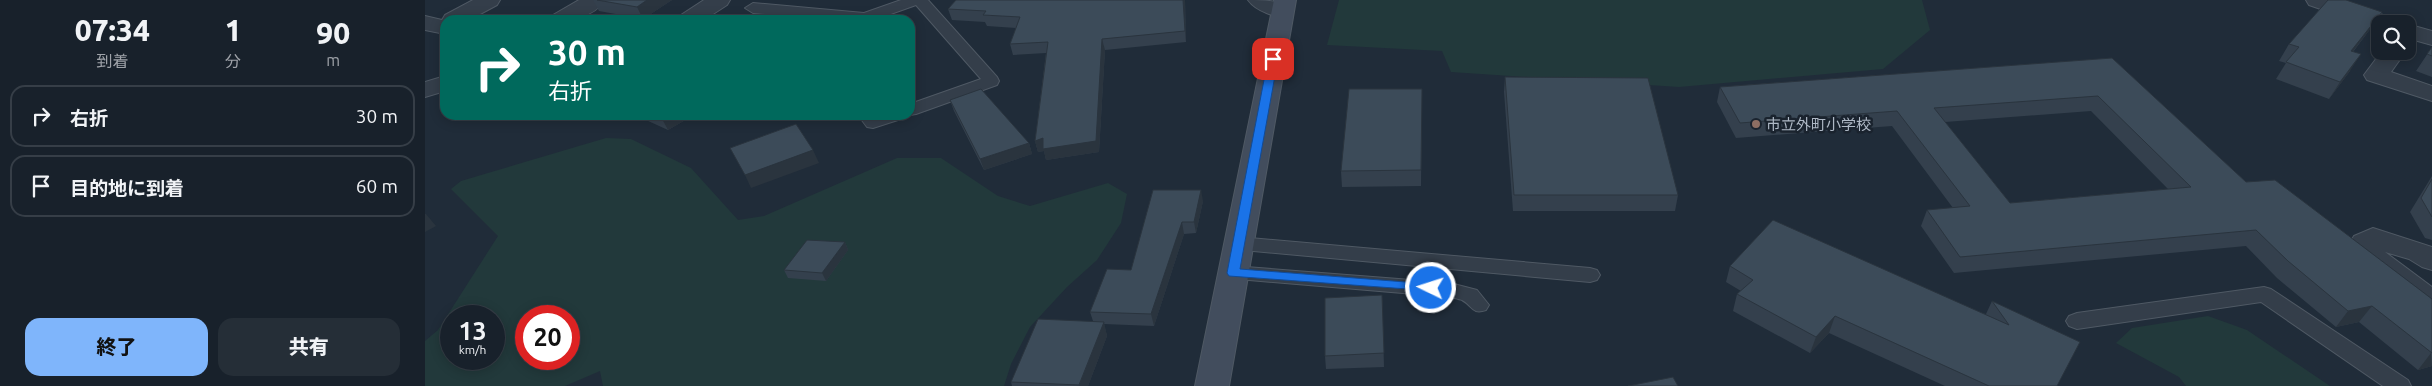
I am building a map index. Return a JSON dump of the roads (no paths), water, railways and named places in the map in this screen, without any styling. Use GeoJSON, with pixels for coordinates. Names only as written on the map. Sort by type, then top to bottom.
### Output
{"type":"FeatureCollection","features":[{"type":"Feature","properties":{"kind":"street"},"geometry":{"type":"LineString","coordinates":[[460,15],[489,0]]}},
{"type":"Feature","properties":{"kind":"street"},"geometry":{"type":"LineString","coordinates":[[569,15],[594,0]]}},
{"type":"Feature","properties":{"kind":"street"},"geometry":{"type":"LineString","coordinates":[[696,15],[719,0]]}},
{"type":"Feature","properties":{"kind":"street"},"geometry":{"type":"LineString","coordinates":[[2317,0],[2371,19]]}},
{"type":"Feature","properties":{"kind":"street"},"geometry":{"type":"LineString","coordinates":[[1212,386],[1239,244],[1275,4]]}},
{"type":"Feature","properties":{"kind":"street"},"geometry":{"type":"LineString","coordinates":[[2416,33],[2432,38]]}},
{"type":"Feature","properties":{"kind":"street"},"geometry":{"type":"LineString","coordinates":[[2388,60],[2377,75],[2432,94]]}},
{"type":"Feature","properties":{"kind":"street"},"geometry":{"type":"LineString","coordinates":[[425,90],[440,85]]}},
{"type":"Feature","properties":{"kind":"street"},"geometry":{"type":"LineString","coordinates":[[2432,260],[2419,252],[2373,238],[2364,243],[2375,260],[2432,303]]}},
{"type":"Feature","properties":{"kind":"lane"},"geometry":{"type":"LineString","coordinates":[[873,15],[915,0]]}},
{"type":"Feature","properties":{"kind":"lane"},"geometry":{"type":"LineString","coordinates":[[915,108],[991,81],[921,0]]}},
{"type":"Feature","properties":{"kind":"lane"},"geometry":{"type":"LineString","coordinates":[[753,8],[831,15]]}},
{"type":"Feature","properties":{"kind":"lane"},"geometry":{"type":"LineString","coordinates":[[1239,244],[1590,274]]}},
{"type":"Feature","properties":{"kind":"lane"},"geometry":{"type":"LineString","coordinates":[[1233,273],[1450,290],[1470,295],[1479,305]]}},
{"type":"Feature","properties":{"kind":"lane"},"geometry":{"type":"LineString","coordinates":[[2077,321],[2264,294],[2400,386]]}},
{"type":"Feature","properties":{"kind":"place","name":"市立外町小学校"},"geometry":{"type":"Point","coordinates":[1756,124]}}]}
